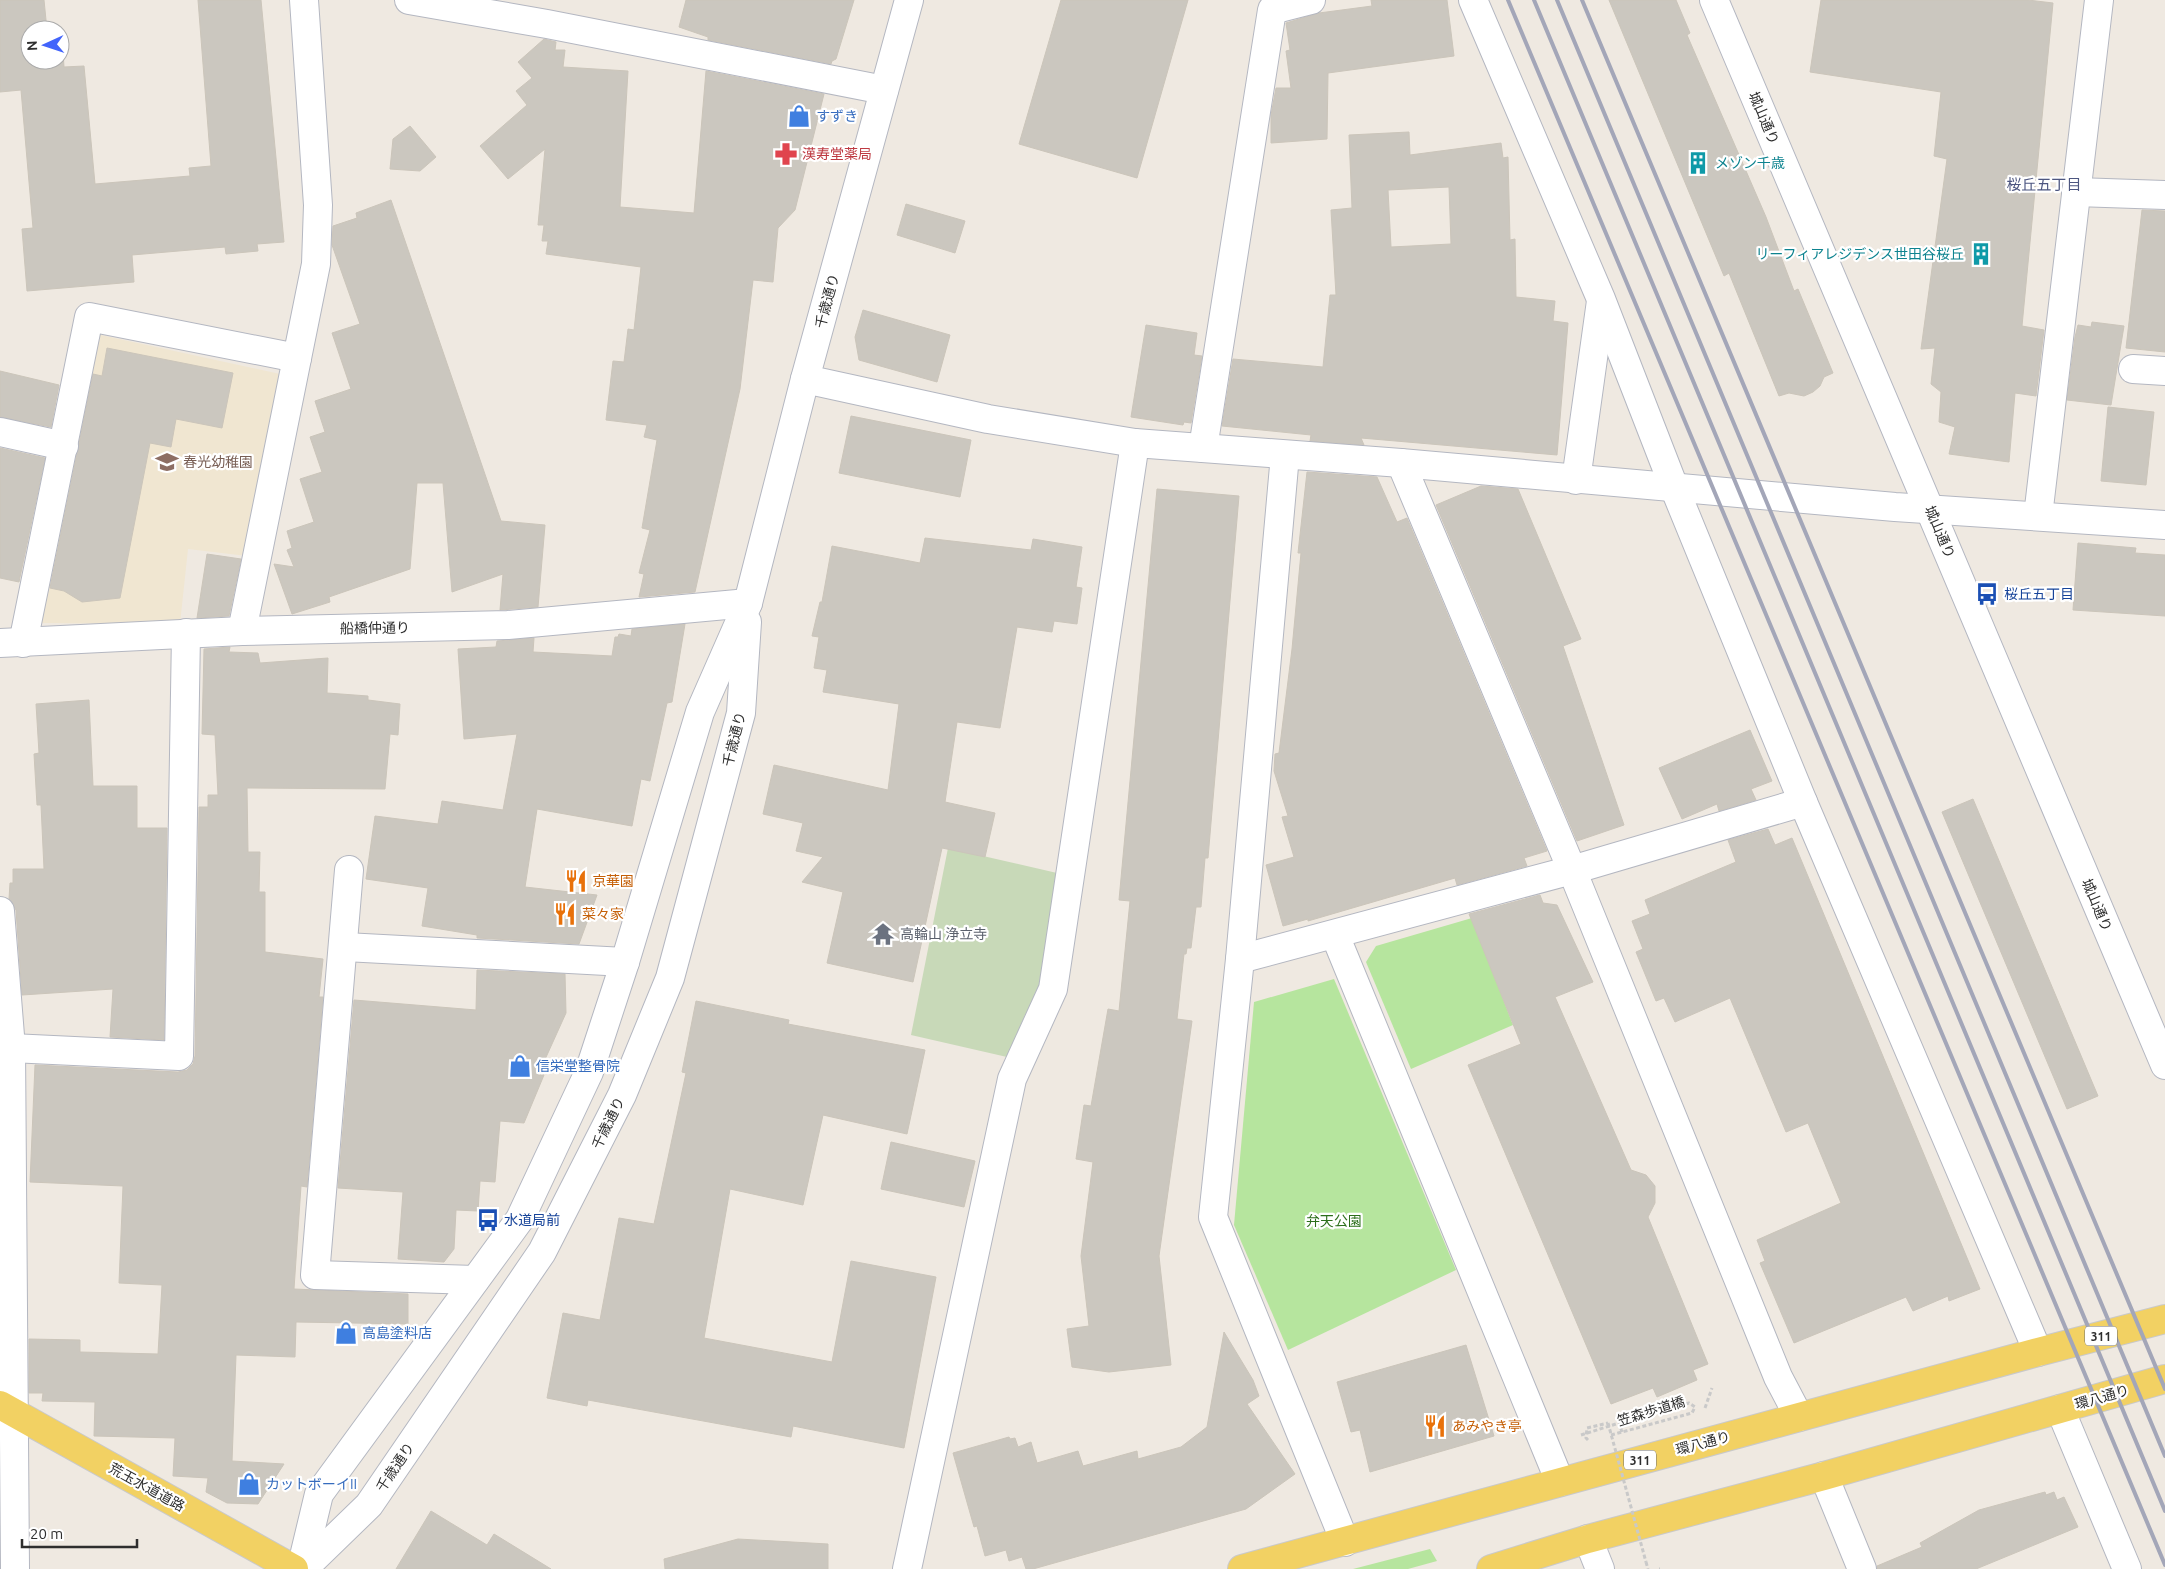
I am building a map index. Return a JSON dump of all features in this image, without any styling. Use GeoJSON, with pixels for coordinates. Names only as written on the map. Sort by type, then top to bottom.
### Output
{"type":"FeatureCollection","features":[{"type":"Feature","properties":{"kind":"main road","name":"環八通り"},"geometry":{"type":"LineString","coordinates":[[1242,1569],[2165,1319]]}},
{"type":"Feature","properties":{"kind":"main road","name":"環八通り"},"geometry":{"type":"LineString","coordinates":[[1491,1569],[1588,1539],[1824,1476],[2165,1380]]}},
{"type":"Feature","properties":{"kind":"main road","name":"荒玉水道道路"},"geometry":{"type":"LineString","coordinates":[[7,1409],[294,1569]]}},
{"type":"Feature","properties":{"kind":"street"},"geometry":{"type":"LineString","coordinates":[[242,631],[316,264],[318,205],[304,0]]}},
{"type":"Feature","properties":{"kind":"street"},"geometry":{"type":"LineString","coordinates":[[409,0],[546,24],[884,90]]}},
{"type":"Feature","properties":{"kind":"street","name":"千歳通り"},"geometry":{"type":"LineString","coordinates":[[302,1569],[319,1494],[520,1219],[589,1072],[625,962],[700,712],[748,603],[805,379],[909,0]]}},
{"type":"Feature","properties":{"kind":"street"},"geometry":{"type":"LineString","coordinates":[[1204,448],[1272,10],[1311,0]]}},
{"type":"Feature","properties":{"kind":"street"},"geometry":{"type":"LineString","coordinates":[[1473,0],[1601,299],[1674,487],[1804,802],[2038,1352]]}},
{"type":"Feature","properties":{"kind":"street","name":"城山通り"},"geometry":{"type":"LineString","coordinates":[[1714,0],[2165,1065]]}},
{"type":"Feature","properties":{"kind":"street"},"geometry":{"type":"LineString","coordinates":[[2038,516],[2099,0]]}},
{"type":"Feature","properties":{"kind":"street"},"geometry":{"type":"LineString","coordinates":[[2076,192],[2165,195]]}},
{"type":"Feature","properties":{"kind":"street"},"geometry":{"type":"LineString","coordinates":[[1576,480],[1601,299]]}},
{"type":"Feature","properties":{"kind":"street"},"geometry":{"type":"LineString","coordinates":[[12,643],[64,446],[88,317],[297,358]]}},
{"type":"Feature","properties":{"kind":"street"},"geometry":{"type":"LineString","coordinates":[[2134,369],[2165,371]]}},
{"type":"Feature","properties":{"kind":"street"},"geometry":{"type":"LineString","coordinates":[[805,379],[988,419],[1135,443],[1401,463],[1576,480],[1930,509],[2165,525]]}},
{"type":"Feature","properties":{"kind":"street"},"geometry":{"type":"LineString","coordinates":[[0,432],[64,446]]}},
{"type":"Feature","properties":{"kind":"street"},"geometry":{"type":"LineString","coordinates":[[907,1569],[1012,1079],[1053,988],[1135,443]]}},
{"type":"Feature","properties":{"kind":"street"},"geometry":{"type":"LineString","coordinates":[[1285,455],[1240,959],[1213,1217],[1345,1542]]}},
{"type":"Feature","properties":{"kind":"street"},"geometry":{"type":"LineString","coordinates":[[1401,463],[1572,870],[1778,1377],[1799,1417]]}},
{"type":"Feature","properties":{"kind":"street","name":"千歳通り"},"geometry":{"type":"LineString","coordinates":[[302,1569],[369,1505],[542,1252],[622,1095],[670,978],[742,713],[748,603]]}},
{"type":"Feature","properties":{"kind":"street","name":"船橋仲通り"},"geometry":{"type":"LineString","coordinates":[[12,643],[186,633],[508,625],[748,603]]}},
{"type":"Feature","properties":{"kind":"street"},"geometry":{"type":"LineString","coordinates":[[11,1048],[179,1056],[186,633]]}},
{"type":"Feature","properties":{"kind":"street"},"geometry":{"type":"LineString","coordinates":[[1240,959],[1572,870],[1804,802]]}},
{"type":"Feature","properties":{"kind":"street"},"geometry":{"type":"LineString","coordinates":[[349,870],[345,947],[315,1275],[475,1280]]}},
{"type":"Feature","properties":{"kind":"street"},"geometry":{"type":"LineString","coordinates":[[0,912],[11,1048],[7,1510],[15,1569]]}},
{"type":"Feature","properties":{"kind":"street"},"geometry":{"type":"LineString","coordinates":[[1335,935],[1560,1482]]}},
{"type":"Feature","properties":{"kind":"street"},"geometry":{"type":"LineString","coordinates":[[345,947],[625,962]]}},
{"type":"Feature","properties":{"kind":"street"},"geometry":{"type":"LineString","coordinates":[[2060,1409],[2127,1569]]}},
{"type":"Feature","properties":{"kind":"street"},"geometry":{"type":"LineString","coordinates":[[1824,1476],[1862,1569]]}},
{"type":"Feature","properties":{"kind":"street"},"geometry":{"type":"LineString","coordinates":[[1588,1539],[1600,1569]]}},
{"type":"Feature","properties":{"kind":"path"},"geometry":{"type":"LineString","coordinates":[[1703,1414],[1712,1388]]}},
{"type":"Feature","properties":{"kind":"path","name":"笠森歩道橋"},"geometry":{"type":"LineString","coordinates":[[1581,1435],[1689,1403],[1695,1407],[1692,1413],[1611,1436]]}},
{"type":"Feature","properties":{"kind":"path","name":"笠森歩道橋"},"geometry":{"type":"LineString","coordinates":[[1593,1444],[1586,1438],[1587,1428],[1608,1423],[1648,1569]]}},
{"type":"Feature","properties":{"kind":"shaded area","name":"春光幼稚園"},"geometry":{"type":"Polygon","coordinates":[[[96,334],[280,374],[247,556],[188,549],[180,624],[37,623],[96,334]]]}},
{"type":"Feature","properties":{"kind":"green space"},"geometry":{"type":"Polygon","coordinates":[[[948,848],[1057,873],[1042,986],[1025,1015],[1007,1057],[911,1035],[948,848]]]}},
{"type":"Feature","properties":{"kind":"green space"},"geometry":{"type":"Polygon","coordinates":[[[1472,918],[1513,1025],[1411,1069],[1366,962],[1376,946],[1472,918]]]}},
{"type":"Feature","properties":{"kind":"green space","name":"弁天公園"},"geometry":{"type":"Polygon","coordinates":[[[1334,979],[1456,1270],[1288,1350],[1234,1225],[1254,1002],[1334,979]]]}},
{"type":"Feature","properties":{"kind":"green space"},"geometry":{"type":"Polygon","coordinates":[[[1430,1549],[1437,1561],[1408,1569],[1353,1569],[1430,1549]]]}},
{"type":"Feature","properties":{"kind":"building"},"geometry":{"type":"Polygon","coordinates":[[[0,0],[44,0],[46,20],[20,20],[20,70],[70,70],[70,67],[84,66],[95,184],[190,176],[189,168],[211,166],[198,0],[261,0],[284,242],[257,244],[258,251],[226,254],[225,247],[132,255],[134,282],[27,291],[22,229],[33,228],[21,90],[0,92],[0,0]]]}},
{"type":"Feature","properties":{"kind":"building"},"geometry":{"type":"Polygon","coordinates":[[[686,0],[854,0],[836,59],[831,64],[708,40],[708,37],[679,27],[686,0]]]}},
{"type":"Feature","properties":{"kind":"building"},"geometry":{"type":"Polygon","coordinates":[[[1061,0],[1188,0],[1137,178],[1019,144],[1061,0]]]}},
{"type":"Feature","properties":{"kind":"building"},"geometry":{"type":"Polygon","coordinates":[[[1371,0],[1447,0],[1454,56],[1328,73],[1327,139],[1271,143],[1271,115],[1276,88],[1291,88],[1286,51],[1290,50],[1286,23],[1319,13],[1372,6],[1371,0]]]}},
{"type":"Feature","properties":{"kind":"building"},"geometry":{"type":"Polygon","coordinates":[[[1609,0],[1676,0],[1690,33],[1687,35],[1766,217],[1794,291],[1798,289],[1833,373],[1824,377],[1820,386],[1813,392],[1804,396],[1789,393],[1779,396],[1729,273],[1724,276],[1609,0]]]}},
{"type":"Feature","properties":{"kind":"building","name":"リーフィアレジデンス世田谷桜丘"},"geometry":{"type":"Polygon","coordinates":[[[1821,0],[2028,0],[2053,3],[2022,326],[2044,330],[2036,396],[2015,393],[2009,462],[1949,454],[1955,427],[1939,422],[1941,392],[1931,384],[1935,348],[1921,349],[1947,159],[1934,156],[1941,92],[1810,72],[1821,0]]]}},
{"type":"Feature","properties":{"kind":"building"},"geometry":{"type":"Polygon","coordinates":[[[544,39],[556,42],[555,50],[565,50],[563,67],[628,71],[620,207],[694,213],[706,71],[824,94],[795,210],[778,228],[773,282],[753,280],[740,389],[695,592],[639,597],[644,574],[639,573],[650,530],[642,528],[657,440],[644,437],[647,425],[606,420],[613,361],[624,362],[628,329],[634,330],[641,267],[546,254],[548,241],[542,241],[544,225],[538,225],[545,149],[508,179],[480,146],[527,105],[516,91],[532,78],[518,62],[544,39]]]}},
{"type":"Feature","properties":{"kind":"building"},"geometry":{"type":"Polygon","coordinates":[[[410,126],[436,157],[420,171],[390,169],[393,139],[410,126]]]}},
{"type":"Feature","properties":{"kind":"building"},"geometry":{"type":"Polygon","coordinates":[[[1409,132],[1410,155],[1501,143],[1503,158],[1508,157],[1510,240],[1515,239],[1516,297],[1555,301],[1553,321],[1568,323],[1557,455],[1361,438],[1364,445],[1310,441],[1311,435],[1222,426],[1233,359],[1323,367],[1330,295],[1336,295],[1331,210],[1352,208],[1349,135],[1409,132]],[[1449,187],[1388,190],[1391,247],[1451,244],[1449,187]]]}},
{"type":"Feature","properties":{"kind":"building"},"geometry":{"type":"Polygon","coordinates":[[[391,200],[501,521],[545,525],[538,607],[500,610],[503,574],[452,592],[443,483],[417,483],[410,569],[329,597],[330,602],[292,614],[274,564],[294,567],[287,550],[292,548],[287,531],[314,522],[300,479],[322,472],[310,437],[325,432],[315,401],[351,389],[332,333],[360,324],[332,245],[333,226],[357,218],[356,213],[391,200]]]}},
{"type":"Feature","properties":{"kind":"building"},"geometry":{"type":"Polygon","coordinates":[[[906,204],[965,221],[955,253],[897,235],[906,204]]]}},
{"type":"Feature","properties":{"kind":"building"},"geometry":{"type":"Polygon","coordinates":[[[2142,210],[2165,211],[2165,352],[2126,348],[2142,210]]]}},
{"type":"Feature","properties":{"kind":"building"},"geometry":{"type":"Polygon","coordinates":[[[863,310],[950,335],[937,382],[859,360],[855,337],[863,310]]]}},
{"type":"Feature","properties":{"kind":"building"},"geometry":{"type":"Polygon","coordinates":[[[2092,322],[2124,326],[2111,405],[2067,400],[2078,325],[2091,327],[2092,322]]]}},
{"type":"Feature","properties":{"kind":"building"},"geometry":{"type":"Polygon","coordinates":[[[1146,325],[1197,333],[1194,355],[1202,356],[1191,423],[1184,422],[1183,425],[1131,417],[1146,325]]]}},
{"type":"Feature","properties":{"kind":"building"},"geometry":{"type":"Polygon","coordinates":[[[107,348],[233,373],[222,428],[176,419],[171,447],[150,443],[120,598],[82,602],[64,591],[50,588],[93,374],[102,376],[107,348]]]}},
{"type":"Feature","properties":{"kind":"building"},"geometry":{"type":"Polygon","coordinates":[[[0,371],[59,385],[51,427],[0,417],[0,371]]]}},
{"type":"Feature","properties":{"kind":"building"},"geometry":{"type":"Polygon","coordinates":[[[2108,407],[2154,412],[2146,485],[2101,481],[2108,407]]]}},
{"type":"Feature","properties":{"kind":"building"},"geometry":{"type":"Polygon","coordinates":[[[851,416],[971,440],[960,497],[839,473],[851,416]]]}},
{"type":"Feature","properties":{"kind":"building"},"geometry":{"type":"Polygon","coordinates":[[[0,448],[45,458],[19,582],[0,578],[0,448]]]}},
{"type":"Feature","properties":{"kind":"building"},"geometry":{"type":"Polygon","coordinates":[[[1307,472],[1377,477],[1397,522],[1407,518],[1547,851],[1524,858],[1527,866],[1457,885],[1455,878],[1308,921],[1308,919],[1283,926],[1266,865],[1294,857],[1282,817],[1288,816],[1274,771],[1275,754],[1279,753],[1292,649],[1301,553],[1298,553],[1307,472]]]}},
{"type":"Feature","properties":{"kind":"building"},"geometry":{"type":"Polygon","coordinates":[[[1481,486],[1518,489],[1581,639],[1563,646],[1624,825],[1577,841],[1436,505],[1481,486]]]}},
{"type":"Feature","properties":{"kind":"building"},"geometry":{"type":"Polygon","coordinates":[[[1157,489],[1239,496],[1208,858],[1205,858],[1201,907],[1196,907],[1191,948],[1187,948],[1186,954],[1184,954],[1177,1019],[1192,1021],[1159,1256],[1171,1365],[1109,1372],[1072,1367],[1067,1329],[1089,1326],[1081,1256],[1093,1162],[1076,1159],[1084,1105],[1091,1106],[1108,1009],[1119,1011],[1130,901],[1119,900],[1157,489]]]}},
{"type":"Feature","properties":{"kind":"building"},"geometry":{"type":"Polygon","coordinates":[[[925,538],[1031,550],[1033,539],[1082,547],[1076,587],[1082,588],[1077,624],[1054,621],[1052,632],[1017,627],[1000,728],[957,722],[945,802],[995,813],[985,857],[942,848],[913,982],[827,963],[843,892],[802,882],[823,857],[796,851],[803,823],[763,814],[774,765],[888,790],[899,704],[823,692],[827,670],[814,668],[819,637],[812,636],[820,602],[822,602],[832,546],[920,563],[925,538]]]}},
{"type":"Feature","properties":{"kind":"building"},"geometry":{"type":"Polygon","coordinates":[[[2078,543],[2136,548],[2135,553],[2165,555],[2165,616],[2073,610],[2078,543]]]}},
{"type":"Feature","properties":{"kind":"building"},"geometry":{"type":"Polygon","coordinates":[[[207,554],[241,559],[229,616],[197,618],[207,554]]]}},
{"type":"Feature","properties":{"kind":"building"},"geometry":{"type":"Polygon","coordinates":[[[685,624],[672,702],[667,703],[650,781],[641,779],[632,826],[537,809],[525,887],[597,895],[579,944],[477,938],[477,935],[422,926],[428,888],[366,879],[375,816],[438,824],[442,801],[503,810],[517,734],[464,739],[458,649],[496,647],[497,641],[534,638],[533,652],[612,656],[615,637],[618,637],[619,634],[631,636],[632,629],[685,624]]]}},
{"type":"Feature","properties":{"kind":"building"},"geometry":{"type":"Polygon","coordinates":[[[230,647],[229,652],[258,653],[260,663],[328,658],[327,693],[368,696],[368,700],[400,704],[398,735],[390,734],[385,789],[247,788],[248,852],[260,852],[259,892],[265,892],[265,952],[323,959],[319,997],[323,997],[307,1187],[301,1186],[294,1289],[408,1294],[408,1324],[296,1322],[295,1357],[236,1355],[232,1461],[284,1464],[258,1504],[227,1503],[206,1492],[208,1478],[173,1476],[175,1438],[94,1436],[95,1402],[42,1401],[43,1393],[29,1393],[29,1339],[80,1340],[80,1352],[158,1354],[162,1285],[119,1283],[123,1186],[30,1182],[35,1065],[178,1072],[187,1070],[193,1064],[195,1056],[199,807],[208,807],[208,795],[218,795],[215,735],[202,734],[204,649],[230,647]]]}},
{"type":"Feature","properties":{"kind":"building"},"geometry":{"type":"Polygon","coordinates":[[[89,700],[93,786],[137,786],[137,828],[167,828],[164,1040],[110,1037],[113,989],[22,995],[16,910],[9,899],[10,883],[13,883],[13,869],[44,869],[41,805],[37,805],[34,754],[39,753],[36,704],[89,700]]]}},
{"type":"Feature","properties":{"kind":"building"},"geometry":{"type":"Polygon","coordinates":[[[1750,730],[1772,781],[1751,789],[1756,800],[1719,811],[1717,804],[1682,819],[1659,768],[1750,730]]]}},
{"type":"Feature","properties":{"kind":"building"},"geometry":{"type":"Polygon","coordinates":[[[1973,799],[2098,1096],[2067,1109],[1942,812],[1973,799]]]}},
{"type":"Feature","properties":{"kind":"building"},"geometry":{"type":"Polygon","coordinates":[[[1768,829],[1775,845],[1792,838],[1980,1289],[1949,1301],[1948,1296],[1913,1311],[1906,1297],[1794,1343],[1760,1263],[1765,1261],[1757,1240],[1841,1203],[1808,1123],[1786,1132],[1730,998],[1675,1022],[1664,998],[1656,1001],[1636,952],[1643,949],[1632,921],[1650,914],[1645,900],[1736,862],[1728,840],[1768,829]]]}},
{"type":"Feature","properties":{"kind":"building"},"geometry":{"type":"Polygon","coordinates":[[[1540,895],[1543,903],[1557,905],[1593,982],[1555,997],[1631,1170],[1646,1175],[1655,1186],[1655,1203],[1648,1217],[1708,1364],[1693,1370],[1697,1380],[1657,1397],[1653,1388],[1611,1404],[1468,1065],[1521,1044],[1469,914],[1540,895]]]}},
{"type":"Feature","properties":{"kind":"building"},"geometry":{"type":"Polygon","coordinates":[[[477,970],[565,974],[566,1013],[538,1075],[544,1075],[524,1123],[500,1121],[495,1182],[480,1181],[478,1211],[456,1210],[454,1249],[444,1262],[398,1259],[403,1192],[338,1188],[354,1000],[476,1010],[477,970]]]}},
{"type":"Feature","properties":{"kind":"building"},"geometry":{"type":"Polygon","coordinates":[[[696,1001],[789,1020],[788,1024],[925,1050],[907,1134],[823,1115],[803,1205],[730,1189],[704,1338],[832,1362],[851,1261],[936,1277],[904,1448],[793,1426],[791,1437],[588,1400],[587,1406],[547,1398],[563,1313],[600,1320],[619,1218],[654,1224],[686,1073],[682,1072],[696,1001]]]}},
{"type":"Feature","properties":{"kind":"building"},"geometry":{"type":"Polygon","coordinates":[[[891,1142],[975,1161],[964,1207],[881,1189],[891,1142]]]}},
{"type":"Feature","properties":{"kind":"building"},"geometry":{"type":"Polygon","coordinates":[[[1224,1332],[1253,1380],[1259,1396],[1247,1404],[1295,1474],[1246,1509],[1033,1569],[1026,1569],[1022,1557],[1009,1561],[1006,1550],[985,1556],[977,1526],[974,1527],[953,1453],[1009,1437],[1010,1439],[1015,1438],[1018,1447],[1031,1442],[1037,1463],[1078,1451],[1083,1466],[1137,1451],[1138,1459],[1181,1447],[1207,1427],[1224,1332]]]}},
{"type":"Feature","properties":{"kind":"building"},"geometry":{"type":"Polygon","coordinates":[[[1466,1345],[1494,1436],[1370,1472],[1360,1430],[1351,1432],[1337,1382],[1466,1345]]]}},
{"type":"Feature","properties":{"kind":"building"},"geometry":{"type":"Polygon","coordinates":[[[2045,1492],[2046,1495],[2054,1492],[2057,1500],[2064,1497],[2078,1527],[1976,1569],[1877,1569],[1877,1566],[1922,1547],[1920,1543],[1979,1510],[2045,1492]]]}},
{"type":"Feature","properties":{"kind":"building"},"geometry":{"type":"Polygon","coordinates":[[[431,1511],[487,1545],[494,1534],[551,1569],[396,1569],[431,1511]]]}},
{"type":"Feature","properties":{"kind":"building"},"geometry":{"type":"Polygon","coordinates":[[[738,1539],[828,1544],[828,1569],[665,1569],[664,1559],[738,1539]]]}},
{"type":"Feature","properties":{"kind":"railway"},"geometry":{"type":"LineString","coordinates":[[1508,0],[2165,1565]]}},
{"type":"Feature","properties":{"kind":"railway"},"geometry":{"type":"LineString","coordinates":[[1534,0],[2165,1511]]}},
{"type":"Feature","properties":{"kind":"railway"},"geometry":{"type":"LineString","coordinates":[[1557,0],[2165,1456]]}},
{"type":"Feature","properties":{"kind":"railway"},"geometry":{"type":"LineString","coordinates":[[1582,0],[2165,1389]]}},
{"type":"Feature","properties":{"kind":"place","name":"すずき"},"geometry":{"type":"Point","coordinates":[799,116]}},
{"type":"Feature","properties":{"kind":"place","name":"漢寿堂薬局"},"geometry":{"type":"Point","coordinates":[786,154]}},
{"type":"Feature","properties":{"kind":"place","name":"メゾン千歳"},"geometry":{"type":"Point","coordinates":[1698,163]}},
{"type":"Feature","properties":{"kind":"place","name":"リーフィアレジデンス世田谷桜丘"},"geometry":{"type":"Point","coordinates":[1981,254]}},
{"type":"Feature","properties":{"kind":"place","name":"春光幼稚園"},"geometry":{"type":"Point","coordinates":[167,462]}},
{"type":"Feature","properties":{"kind":"place","name":"桜丘五丁目"},"geometry":{"type":"Point","coordinates":[1987,594]}},
{"type":"Feature","properties":{"kind":"place","name":"京華園"},"geometry":{"type":"Point","coordinates":[576,881]}},
{"type":"Feature","properties":{"kind":"place","name":"菜々家"},"geometry":{"type":"Point","coordinates":[565,914]}},
{"type":"Feature","properties":{"kind":"place","name":"高輪山 浄立寺"},"geometry":{"type":"Point","coordinates":[883,934]}},
{"type":"Feature","properties":{"kind":"place","name":"信栄堂整骨院"},"geometry":{"type":"Point","coordinates":[520,1066]}},
{"type":"Feature","properties":{"kind":"place","name":"水道局前"},"geometry":{"type":"Point","coordinates":[488,1220]}},
{"type":"Feature","properties":{"kind":"place","name":"高島塗料店"},"geometry":{"type":"Point","coordinates":[346,1333]}},
{"type":"Feature","properties":{"kind":"place","name":"あみやき亭"},"geometry":{"type":"Point","coordinates":[1435,1426]}},
{"type":"Feature","properties":{"kind":"place","name":"カットボーイII"},"geometry":{"type":"Point","coordinates":[249,1484]}},
{"type":"Feature","properties":{"kind":"district","name":"桜丘五丁目"},"geometry":{"type":"Point","coordinates":[2044,184]}}]}
